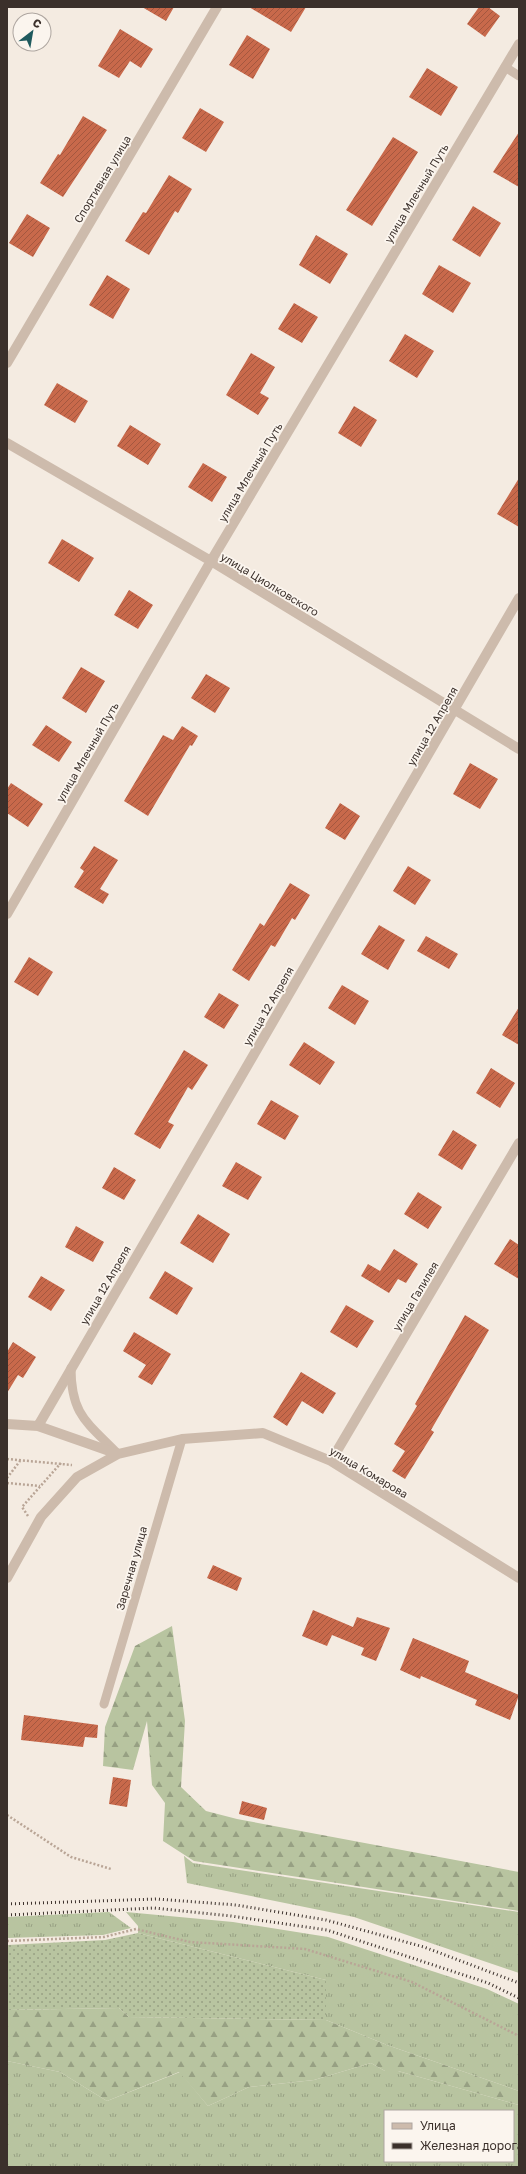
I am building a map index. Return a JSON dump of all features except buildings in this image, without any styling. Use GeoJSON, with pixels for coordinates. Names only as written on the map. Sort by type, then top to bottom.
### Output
{"type":"FeatureCollection","features":[{"type":"Feature","properties":{"kind":"street","name":"Спортивная улица"},"geometry":{"type":"LineString","coordinates":[[7,363],[217,7]]}},
{"type":"Feature","properties":{"kind":"street","name":"улица Млечный Путь"},"geometry":{"type":"LineString","coordinates":[[7,914],[211,561],[519,44]]}},
{"type":"Feature","properties":{"kind":"street","name":"улица Циолковского"},"geometry":{"type":"LineString","coordinates":[[7,443],[211,561],[519,749]]}},
{"type":"Feature","properties":{"kind":"street","name":"улица 12 Апреля"},"geometry":{"type":"LineString","coordinates":[[38,1426],[70,1367],[456,710],[519,598]]}},
{"type":"Feature","properties":{"kind":"street","name":"улица Галилея"},"geometry":{"type":"LineString","coordinates":[[331,1461],[519,1144]]}},
{"type":"Feature","properties":{"kind":"street"},"geometry":{"type":"LineString","coordinates":[[7,1424],[38,1426],[118,1454]]}},
{"type":"Feature","properties":{"kind":"street","name":"улица Комарова"},"geometry":{"type":"LineString","coordinates":[[118,1454],[182,1439],[263,1433],[331,1461],[519,1578]]}},
{"type":"Feature","properties":{"kind":"street"},"geometry":{"type":"LineString","coordinates":[[7,1578],[41,1517],[77,1477],[118,1454]]}},
{"type":"Feature","properties":{"kind":"lane"},"geometry":{"type":"LineString","coordinates":[[505,67],[519,76]]}},
{"type":"Feature","properties":{"kind":"lane"},"geometry":{"type":"LineString","coordinates":[[70,1367],[71,1391],[80,1415],[118,1454]]}},
{"type":"Feature","properties":{"kind":"lane","name":"Заречная улица"},"geometry":{"type":"LineString","coordinates":[[104,1704],[182,1439]]}},
{"type":"Feature","properties":{"kind":"path"},"geometry":{"type":"LineString","coordinates":[[7,1459],[61,1463],[90,1469]]}},
{"type":"Feature","properties":{"kind":"path"},"geometry":{"type":"LineString","coordinates":[[7,1478],[21,1460]]}},
{"type":"Feature","properties":{"kind":"path"},"geometry":{"type":"LineString","coordinates":[[27,1520],[28,1516],[22,1507],[61,1463]]}},
{"type":"Feature","properties":{"kind":"path"},"geometry":{"type":"LineString","coordinates":[[7,1483],[40,1486]]}},
{"type":"Feature","properties":{"kind":"path"},"geometry":{"type":"LineString","coordinates":[[7,1814],[70,1857],[111,1869]]}},
{"type":"Feature","properties":{"kind":"path"},"geometry":{"type":"LineString","coordinates":[[7,1941],[104,1937],[136,1929],[190,1942],[305,1949],[412,1982],[519,2036]]}},
{"type":"Feature","properties":{"kind":"green space"},"geometry":{"type":"Polygon","coordinates":[[[172,1626],[185,1721],[181,1787],[206,1811],[237,1819],[519,1872],[519,1911],[194,1861],[163,1841],[165,1803],[152,1785],[147,1721],[133,1770],[103,1766],[105,1727],[135,1646],[172,1626]]]}},
{"type":"Feature","properties":{"kind":"green space"},"geometry":{"type":"Polygon","coordinates":[[[184,1856],[193,1863],[519,1912],[519,1973],[354,1917],[187,1883],[184,1856]]]}},
{"type":"Feature","properties":{"kind":"green space"},"geometry":{"type":"Polygon","coordinates":[[[109,1912],[131,1928],[103,1935],[7,1938],[7,1917],[109,1912]]]}},
{"type":"Feature","properties":{"kind":"green space"},"geometry":{"type":"Polygon","coordinates":[[[126,1912],[233,1922],[328,1937],[487,1989],[519,2004],[519,2091],[387,2045],[326,2020],[326,1980],[138,1933],[138,1926],[126,1912]]]}},
{"type":"Feature","properties":{"kind":"green space"},"geometry":{"type":"Polygon","coordinates":[[[138,1933],[326,1980],[326,2020],[129,2017],[119,2008],[7,2010],[7,1945],[105,1940],[138,1933]]]}},
{"type":"Feature","properties":{"kind":"green space"},"geometry":{"type":"Polygon","coordinates":[[[119,2008],[129,2017],[326,2020],[387,2045],[519,2091],[519,2105],[398,2071],[385,2071],[371,2063],[314,2080],[249,2087],[208,2106],[179,2072],[107,2101],[60,2072],[7,2061],[7,2010],[119,2008]]]}},
{"type":"Feature","properties":{"kind":"green space"},"geometry":{"type":"Polygon","coordinates":[[[7,2061],[60,2072],[107,2101],[180,2072],[208,2106],[249,2087],[314,2080],[371,2063],[385,2071],[398,2071],[519,2105],[519,2167],[7,2167],[7,2061]]]}},
{"type":"Feature","properties":{"kind":"railway"},"geometry":{"type":"LineString","coordinates":[[7,1904],[157,1899],[236,1905],[326,1920],[424,1947],[519,1983]]}},
{"type":"Feature","properties":{"kind":"railway"},"geometry":{"type":"LineString","coordinates":[[7,1915],[154,1908],[231,1916],[327,1930],[488,1983],[519,1998]]}}]}
